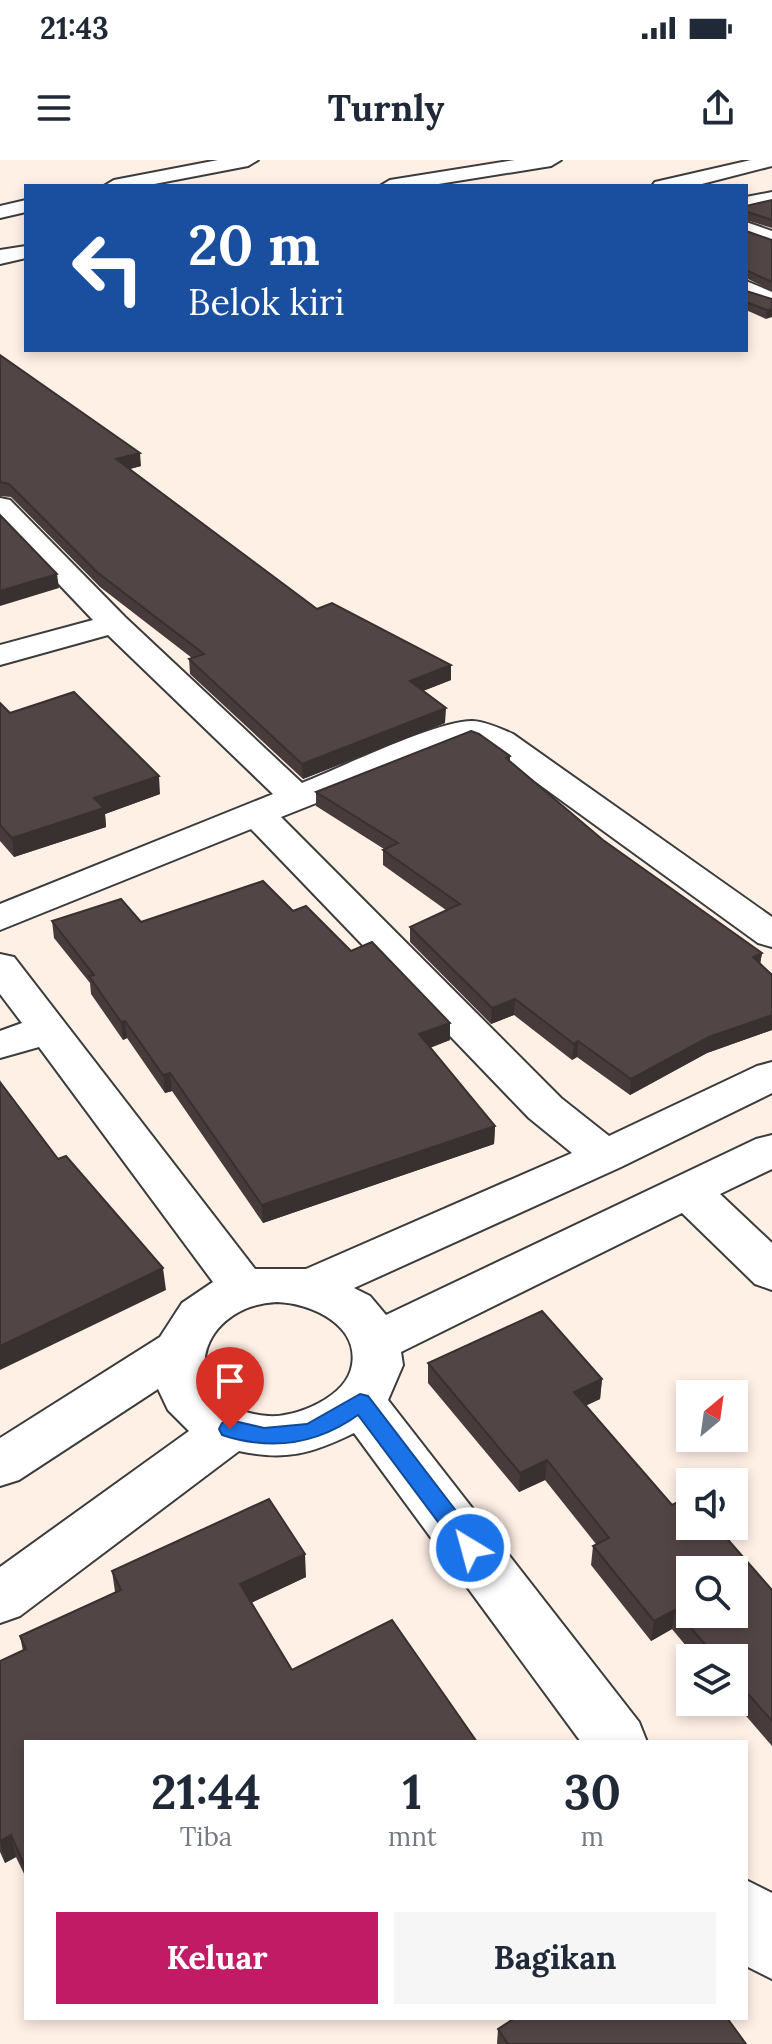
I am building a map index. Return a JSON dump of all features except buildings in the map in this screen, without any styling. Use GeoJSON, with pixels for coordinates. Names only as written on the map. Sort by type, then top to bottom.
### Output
{"type":"FeatureCollection","features":[{"type":"Feature","properties":{"kind":"street"},"geometry":{"type":"LineString","coordinates":[[133,160],[161,175]]}},
{"type":"Feature","properties":{"kind":"street"},"geometry":{"type":"LineString","coordinates":[[123,184],[248,160]]}},
{"type":"Feature","properties":{"kind":"street"},"geometry":{"type":"LineString","coordinates":[[402,184],[551,160]]}},
{"type":"Feature","properties":{"kind":"street"},"geometry":{"type":"LineString","coordinates":[[677,160],[717,176]]}},
{"type":"Feature","properties":{"kind":"street"},"geometry":{"type":"LineString","coordinates":[[673,184],[717,176],[772,160]]}},
{"type":"Feature","properties":{"kind":"street"},"geometry":{"type":"LineString","coordinates":[[214,166],[241,179]]}},
{"type":"Feature","properties":{"kind":"street"},"geometry":{"type":"LineString","coordinates":[[748,203],[772,198]]}},
{"type":"Feature","properties":{"kind":"street"},"geometry":{"type":"LineString","coordinates":[[0,212],[24,206]]}},
{"type":"Feature","properties":{"kind":"street"},"geometry":{"type":"LineString","coordinates":[[748,229],[772,239]]}},
{"type":"Feature","properties":{"kind":"street"},"geometry":{"type":"LineString","coordinates":[[0,257],[24,252]]}},
{"type":"Feature","properties":{"kind":"street"},"geometry":{"type":"LineString","coordinates":[[748,289],[769,299]]}},
{"type":"Feature","properties":{"kind":"street"},"geometry":{"type":"LineString","coordinates":[[0,506],[114,624],[299,799]]}},
{"type":"Feature","properties":{"kind":"street"},"geometry":{"type":"LineString","coordinates":[[0,655],[114,624]]}},
{"type":"Feature","properties":{"kind":"street"},"geometry":{"type":"LineString","coordinates":[[0,918],[459,732],[472,731],[501,741],[772,935]]}},
{"type":"Feature","properties":{"kind":"street"},"geometry":{"type":"LineString","coordinates":[[258,815],[545,1108],[605,1156]]}},
{"type":"Feature","properties":{"kind":"street"},"geometry":{"type":"LineString","coordinates":[[0,966],[244,1289]]}},
{"type":"Feature","properties":{"kind":"street"},"geometry":{"type":"LineString","coordinates":[[0,1045],[48,1029]]}},
{"type":"Feature","properties":{"kind":"street"},"geometry":{"type":"LineString","coordinates":[[310,1287],[605,1156],[772,1076]]}},
{"type":"Feature","properties":{"kind":"street"},"geometry":{"type":"LineString","coordinates":[[376,1342],[772,1150]]}},
{"type":"Feature","properties":{"kind":"street"},"geometry":{"type":"LineString","coordinates":[[689,1192],[772,1272]]}},
{"type":"Feature","properties":{"kind":"street"},"geometry":{"type":"LineString","coordinates":[[277,1285],[310,1287],[336,1297],[358,1312],[376,1342],[378,1365],[371,1387],[360,1402],[337,1420],[308,1432],[264,1436],[230,1429],[202,1413],[183,1391],[177,1364],[178,1350],[190,1324],[201,1313],[244,1289],[277,1285]]}},
{"type":"Feature","properties":{"kind":"street"},"geometry":{"type":"LineString","coordinates":[[0,1465],[178,1350]]}},
{"type":"Feature","properties":{"kind":"street"},"geometry":{"type":"LineString","coordinates":[[360,1402],[615,1740]]}},
{"type":"Feature","properties":{"kind":"street"},"geometry":{"type":"LineString","coordinates":[[0,1599],[230,1429]]}},
{"type":"Feature","properties":{"kind":"street"},"geometry":{"type":"LineString","coordinates":[[748,1915],[772,1946]]}},
{"type":"Feature","properties":{"kind":"route"},"geometry":{"type":"LineString","coordinates":[[230,1429],[264,1436],[308,1432],[328,1425],[360,1402],[470,1548]]}}]}
